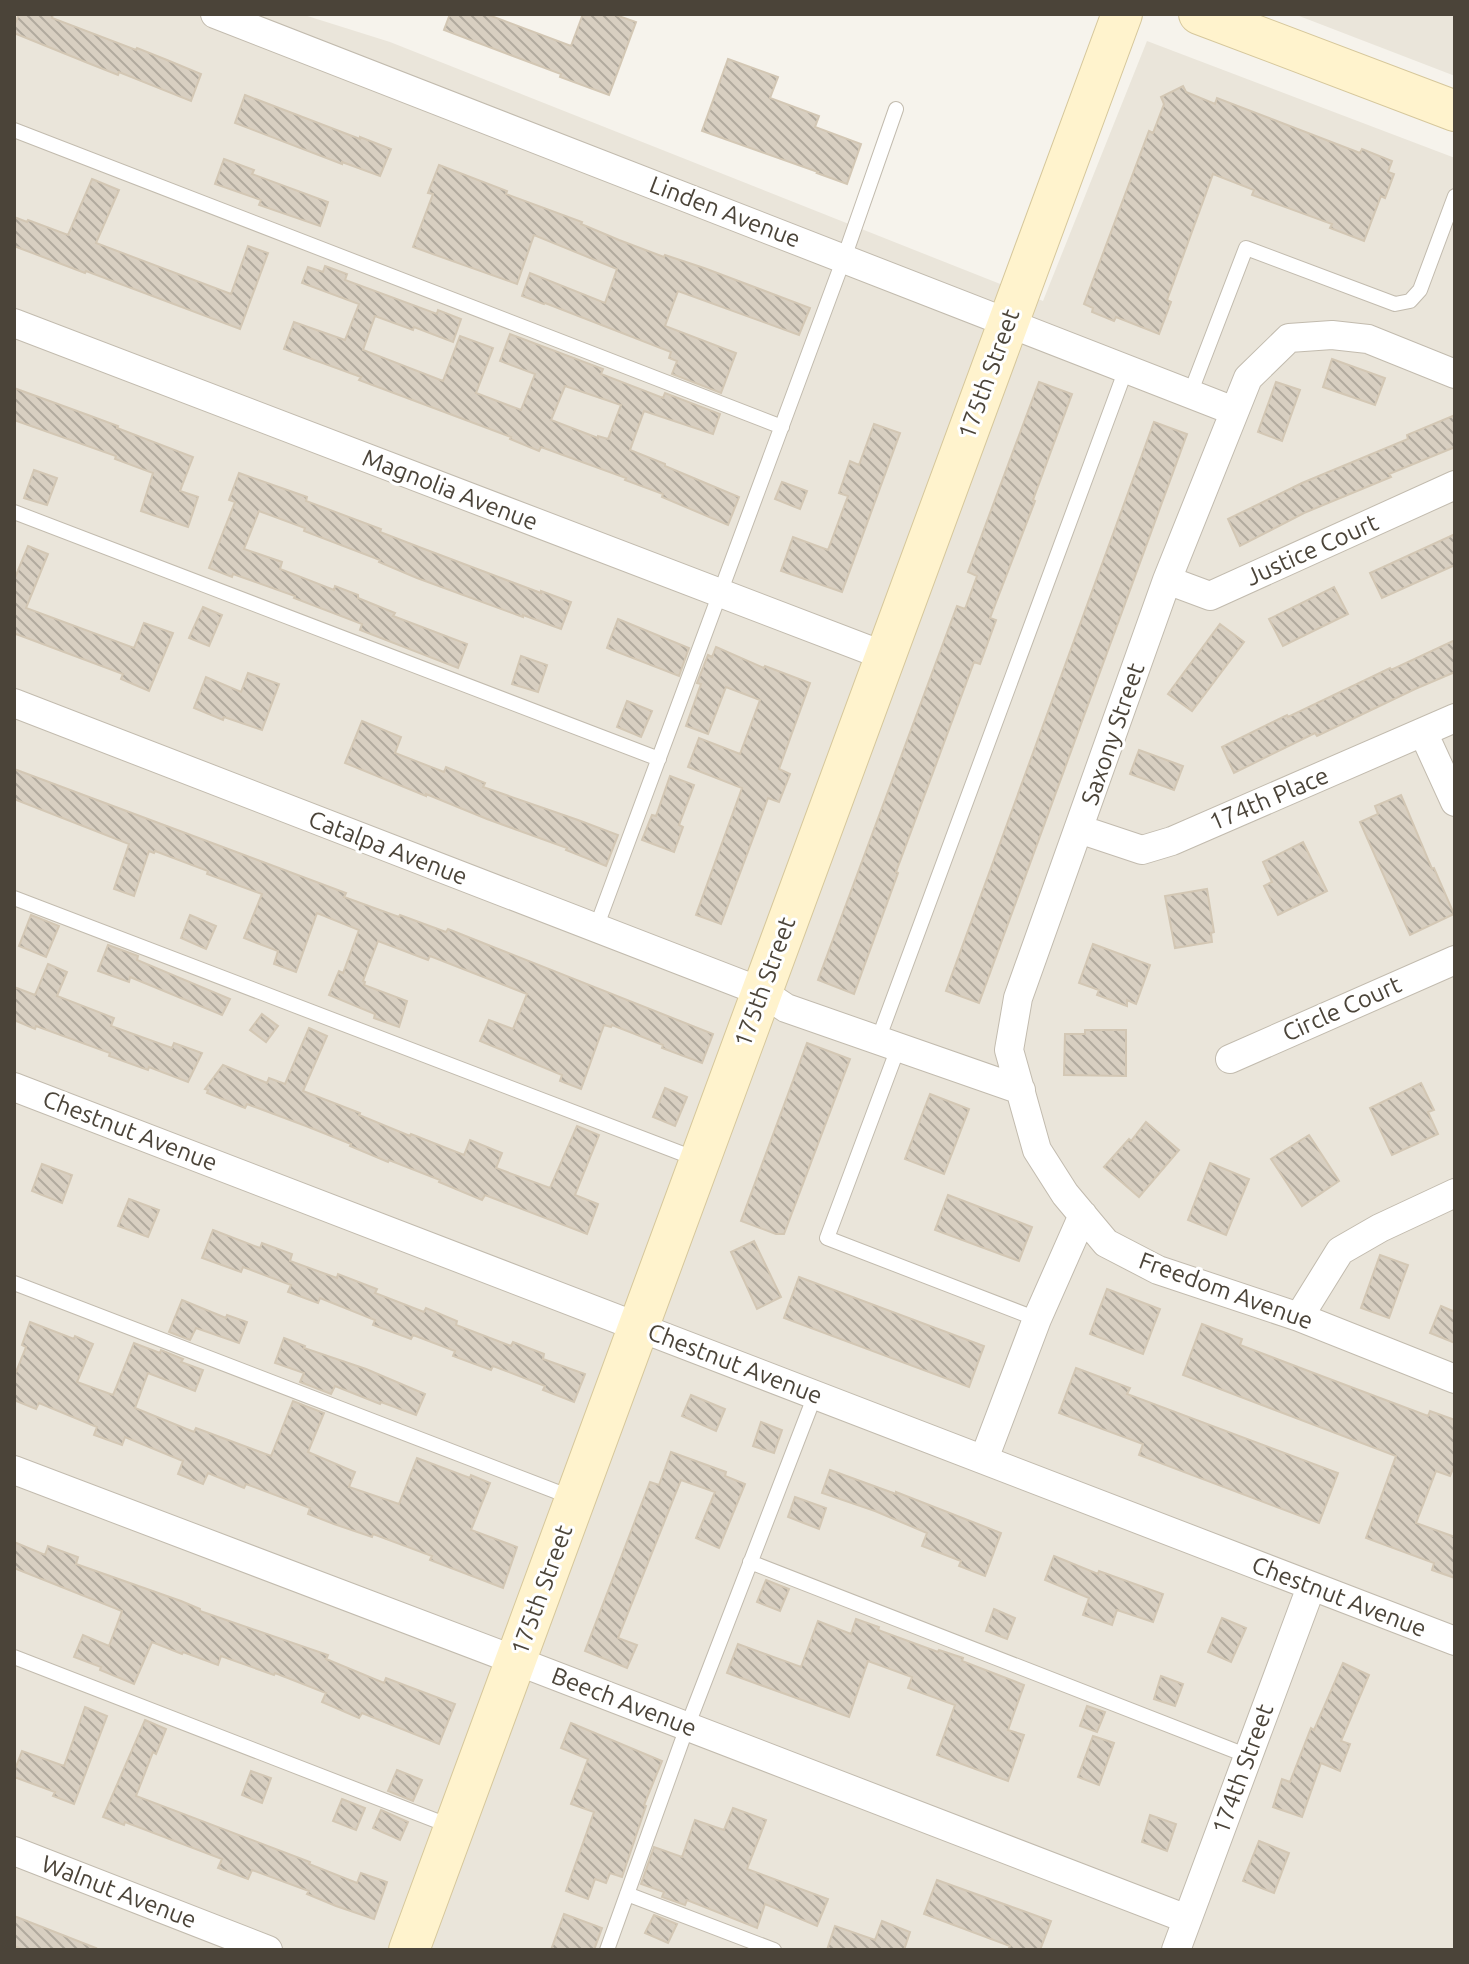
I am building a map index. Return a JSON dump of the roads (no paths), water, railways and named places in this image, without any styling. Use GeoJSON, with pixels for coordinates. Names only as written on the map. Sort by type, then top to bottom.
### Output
{"type":"FeatureCollection","features":[{"type":"Feature","properties":{"kind":"street","name":"Linden Avenue"},"geometry":{"type":"LineString","coordinates":[[215,14],[1234,411]]}},
{"type":"Feature","properties":{"kind":"street","name":"175th Street"},"geometry":{"type":"LineString","coordinates":[[409,1950],[1122,14]]}},
{"type":"Feature","properties":{"kind":"street"},"geometry":{"type":"LineString","coordinates":[[1209,16],[1455,111]]}},
{"type":"Feature","properties":{"kind":"street","name":"Magnolia Avenue"},"geometry":{"type":"LineString","coordinates":[[14,323],[885,656]]}},
{"type":"Feature","properties":{"kind":"street","name":"Saxony Street"},"geometry":{"type":"LineString","coordinates":[[1037,1150],[1009,1050],[1018,998],[1167,580],[1248,378],[1289,338],[1332,335],[1368,339],[1455,374]]}},
{"type":"Feature","properties":{"kind":"street","name":"Justice Court"},"geometry":{"type":"LineString","coordinates":[[1167,580],[1210,596],[1455,485]]}},
{"type":"Feature","properties":{"kind":"street","name":"Catalpa Avenue"},"geometry":{"type":"LineString","coordinates":[[14,703],[762,992],[786,1008],[1021,1090]]}},
{"type":"Feature","properties":{"kind":"street","name":"174th Place"},"geometry":{"type":"LineString","coordinates":[[1079,829],[1142,850],[1172,841],[1455,718]]}},
{"type":"Feature","properties":{"kind":"street"},"geometry":{"type":"LineString","coordinates":[[1423,732],[1455,802]]}},
{"type":"Feature","properties":{"kind":"street","name":"Circle Court"},"geometry":{"type":"LineString","coordinates":[[1230,1059],[1455,960]]}},
{"type":"Feature","properties":{"kind":"street","name":"Chestnut Avenue"},"geometry":{"type":"LineString","coordinates":[[14,1087],[1455,1641]]}},
{"type":"Feature","properties":{"kind":"street","name":"Freedom Avenue"},"geometry":{"type":"LineString","coordinates":[[1037,1150],[1065,1194],[1106,1243],[1158,1270],[1299,1317],[1455,1379]]}},
{"type":"Feature","properties":{"kind":"street"},"geometry":{"type":"LineString","coordinates":[[1299,1317],[1340,1251],[1380,1228],[1455,1193]]}},
{"type":"Feature","properties":{"kind":"street"},"geometry":{"type":"LineString","coordinates":[[984,1459],[1037,1319],[1083,1215]]}},
{"type":"Feature","properties":{"kind":"street","name":"Beech Avenue"},"geometry":{"type":"LineString","coordinates":[[14,1470],[1187,1919]]}},
{"type":"Feature","properties":{"kind":"street","name":"174th Street"},"geometry":{"type":"LineString","coordinates":[[1176,1950],[1311,1587]]}},
{"type":"Feature","properties":{"kind":"street","name":"Walnut Avenue"},"geometry":{"type":"LineString","coordinates":[[14,1851],[268,1950]]}},
{"type":"Feature","properties":{"kind":"lane"},"geometry":{"type":"LineString","coordinates":[[596,928],[844,258],[896,109]]}},
{"type":"Feature","properties":{"kind":"lane"},"geometry":{"type":"LineString","coordinates":[[14,130],[782,427]]}},
{"type":"Feature","properties":{"kind":"lane"},"geometry":{"type":"LineString","coordinates":[[1190,394],[1246,248],[1395,304],[1410,301],[1420,290],[1455,196]]}},
{"type":"Feature","properties":{"kind":"lane"},"geometry":{"type":"LineString","coordinates":[[1037,1319],[827,1238],[888,1044],[1126,369]]}},
{"type":"Feature","properties":{"kind":"lane"},"geometry":{"type":"LineString","coordinates":[[14,512],[659,759]]}},
{"type":"Feature","properties":{"kind":"lane"},"geometry":{"type":"LineString","coordinates":[[14,898],[699,1161]]}},
{"type":"Feature","properties":{"kind":"lane"},"geometry":{"type":"LineString","coordinates":[[14,1283],[575,1499]]}},
{"type":"Feature","properties":{"kind":"lane"},"geometry":{"type":"LineString","coordinates":[[607,1950],[687,1727],[815,1395]]}},
{"type":"Feature","properties":{"kind":"lane"},"geometry":{"type":"LineString","coordinates":[[750,1562],[1248,1756]]}},
{"type":"Feature","properties":{"kind":"lane"},"geometry":{"type":"LineString","coordinates":[[14,1657],[454,1828]]}},
{"type":"Feature","properties":{"kind":"lane"},"geometry":{"type":"LineString","coordinates":[[627,1894],[774,1950]]}}]}
